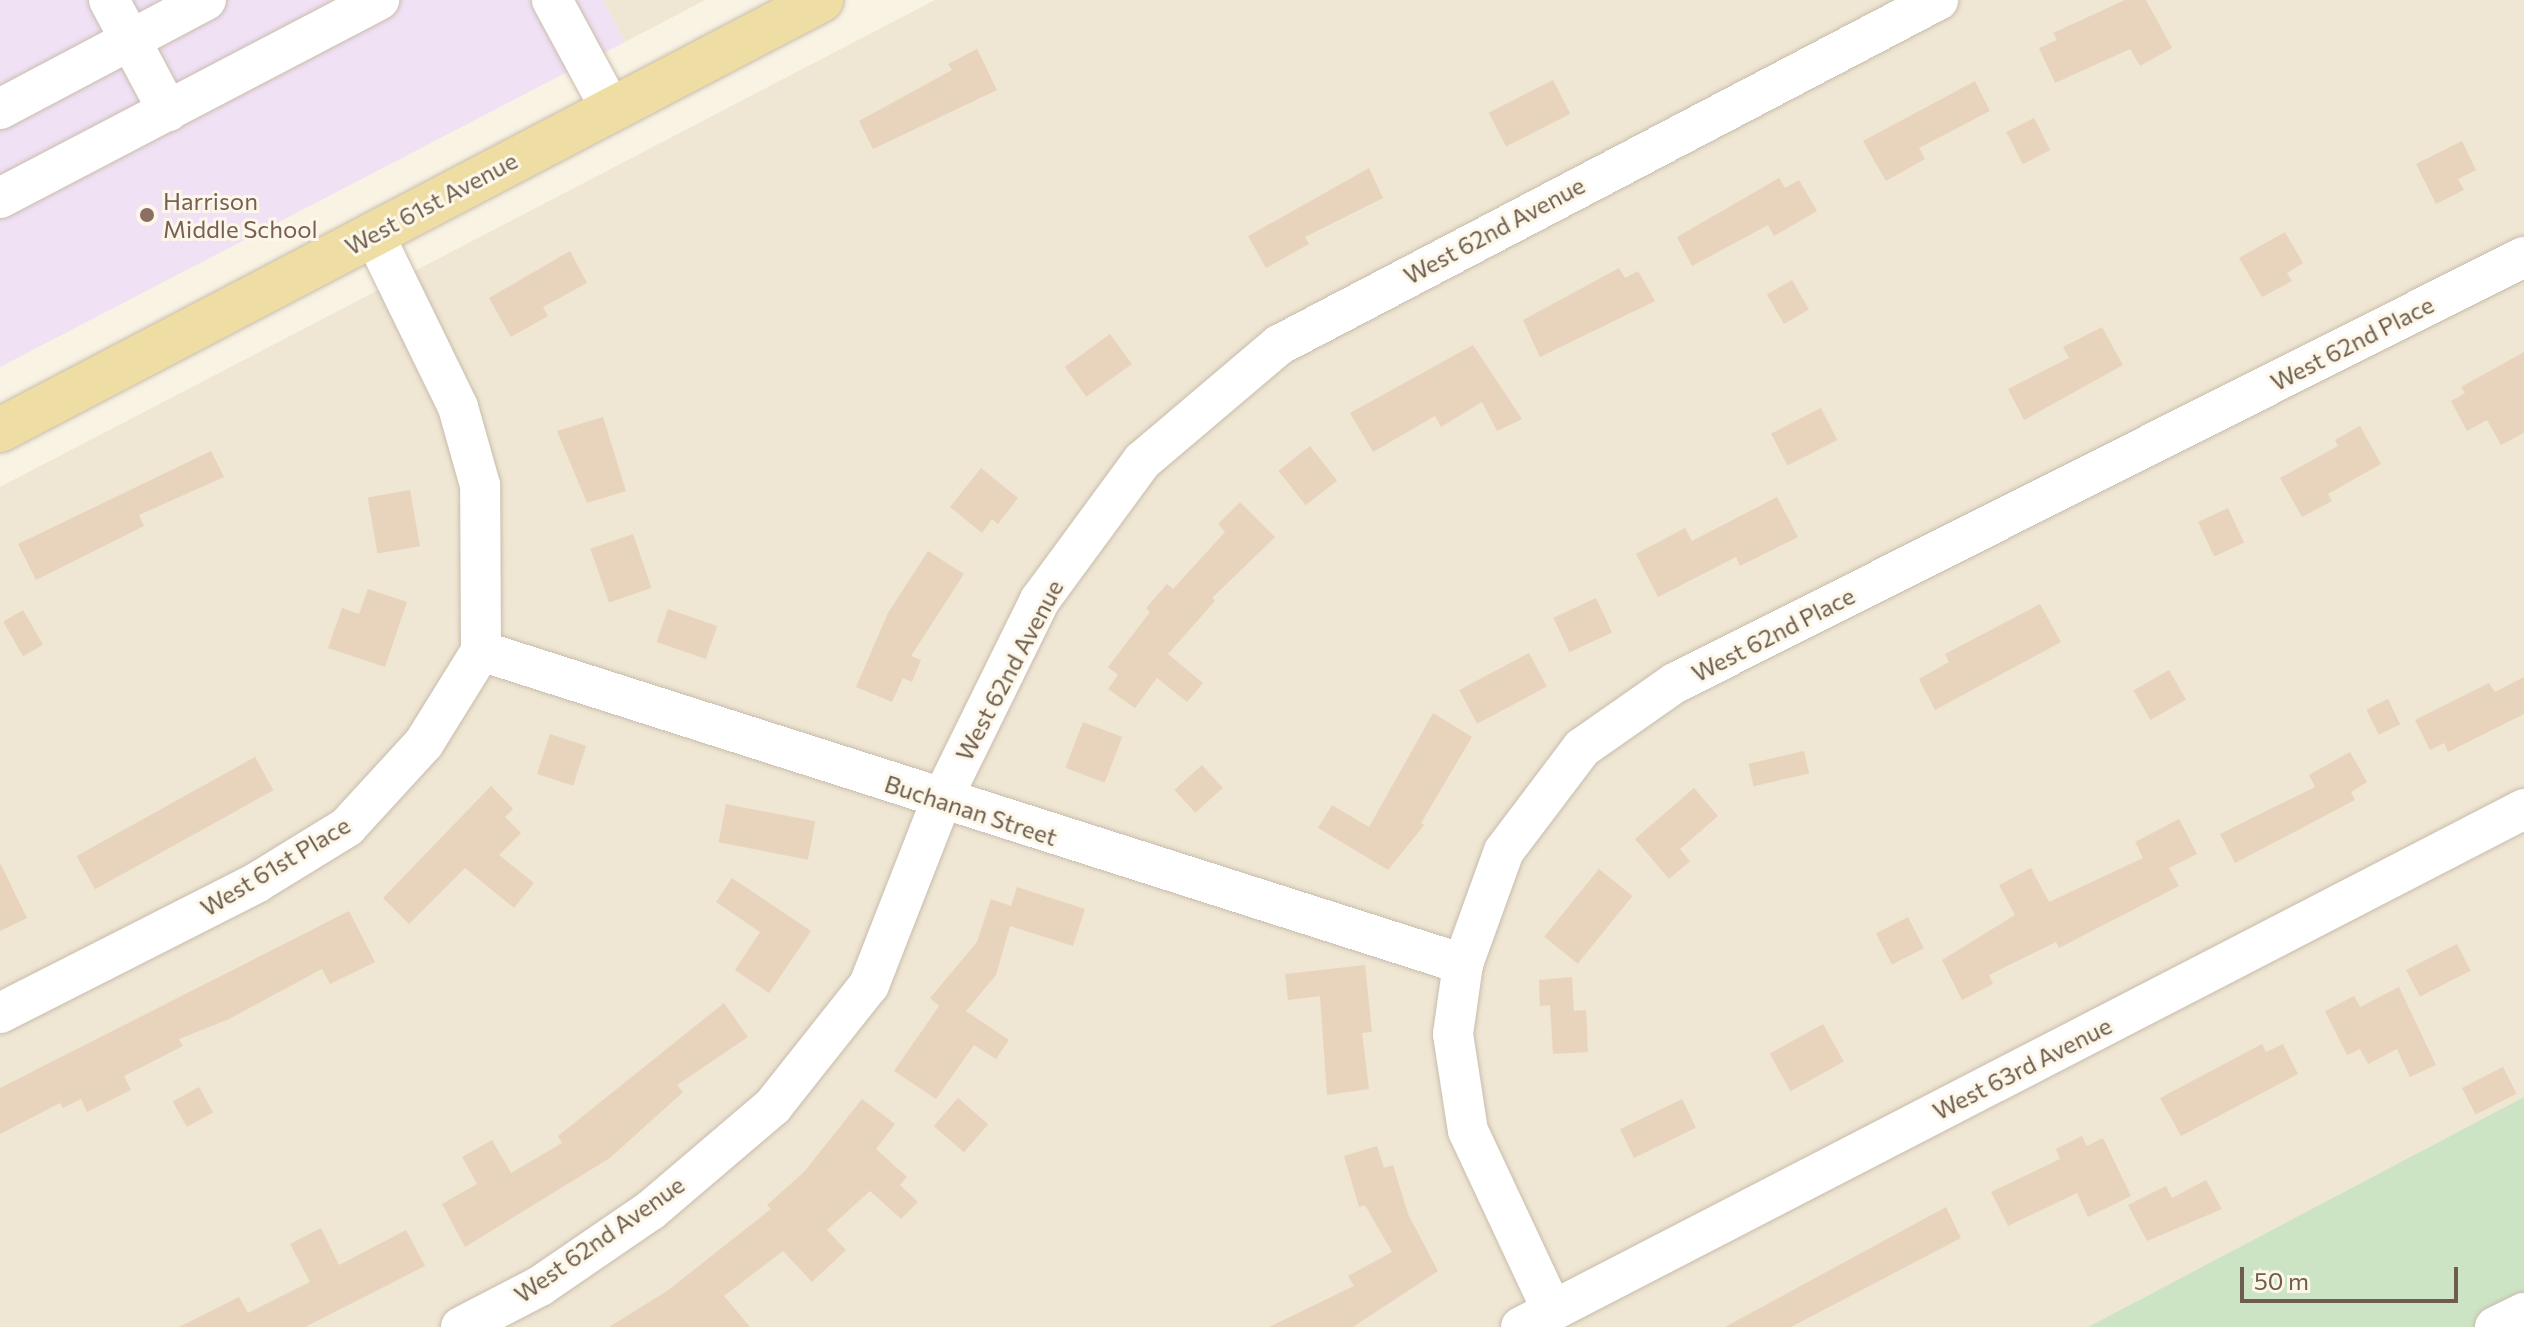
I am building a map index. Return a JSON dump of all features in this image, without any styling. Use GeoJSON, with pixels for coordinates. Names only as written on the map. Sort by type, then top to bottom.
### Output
{"type":"FeatureCollection","features":[{"type":"Feature","properties":{"kind":"main road","name":"West 61st Avenue"},"geometry":{"type":"LineString","coordinates":[[0,430],[821,0]]}},
{"type":"Feature","properties":{"kind":"street"},"geometry":{"type":"LineString","coordinates":[[109,0],[168,111]]}},
{"type":"Feature","properties":{"kind":"street"},"geometry":{"type":"LineString","coordinates":[[0,109],[206,0]]}},
{"type":"Feature","properties":{"kind":"street"},"geometry":{"type":"LineString","coordinates":[[0,198],[379,0]]}},
{"type":"Feature","properties":{"kind":"street"},"geometry":{"type":"LineString","coordinates":[[552,0],[611,109]]}},
{"type":"Feature","properties":{"kind":"street","name":"West 62nd Avenue"},"geometry":{"type":"LineString","coordinates":[[461,1327],[540,1286],[651,1210],[773,1106],[869,985],[941,801],[1040,600],[1132,474],[1279,345],[1938,0]]}},
{"type":"Feature","properties":{"kind":"street"},"geometry":{"type":"LineString","coordinates":[[373,233],[458,407],[480,485],[481,651]]}},
{"type":"Feature","properties":{"kind":"street","name":"West 62nd Place"},"geometry":{"type":"LineString","coordinates":[[1536,1319],[1468,1131],[1453,1034],[1463,964],[1504,851],[1573,759],[1675,683],[2524,257]]}},
{"type":"Feature","properties":{"kind":"street","name":"Buchanan Street"},"geometry":{"type":"LineString","coordinates":[[481,651],[941,801],[1463,964]]}},
{"type":"Feature","properties":{"kind":"street","name":"West 61st Place"},"geometry":{"type":"LineString","coordinates":[[0,1013],[256,883],[347,827],[424,743],[481,651]]}},
{"type":"Feature","properties":{"kind":"street","name":"West 63rd Avenue"},"geometry":{"type":"LineString","coordinates":[[1536,1319],[2524,809]]}},
{"type":"Feature","properties":{"kind":"street"},"geometry":{"type":"LineString","coordinates":[[2495,1327],[2524,1313]]}},
{"type":"Feature","properties":{"kind":"shaded area","name":"Harrison Middle School"},"geometry":{"type":"Polygon","coordinates":[[[0,0],[603,0],[625,42],[0,367],[0,0]]]}},
{"type":"Feature","properties":{"kind":"shaded area"},"geometry":{"type":"Polygon","coordinates":[[[603,0],[705,0],[625,42],[603,0]]]}},
{"type":"Feature","properties":{"kind":"shaded area"},"geometry":{"type":"Polygon","coordinates":[[[935,0],[2524,0],[2524,1097],[2088,1327],[0,1327],[0,487],[935,0]]]}},
{"type":"Feature","properties":{"kind":"green space"},"geometry":{"type":"Polygon","coordinates":[[[2524,1097],[2524,1327],[2088,1327],[2524,1097]]]}},
{"type":"Feature","properties":{"kind":"building"},"geometry":{"type":"Polygon","coordinates":[[[2125,0],[2146,0],[2172,48],[2140,66],[2130,49],[2055,83],[2039,48],[2057,40],[2053,33],[2125,0]]]}},
{"type":"Feature","properties":{"kind":"building"},"geometry":{"type":"Polygon","coordinates":[[[977,49],[997,90],[873,149],[859,121],[952,70],[948,64],[977,49]]]}},
{"type":"Feature","properties":{"kind":"building"},"geometry":{"type":"Polygon","coordinates":[[[1553,80],[1570,114],[1506,147],[1489,113],[1553,80]]]}},
{"type":"Feature","properties":{"kind":"building"},"geometry":{"type":"Polygon","coordinates":[[[1975,81],[1990,111],[1919,148],[1925,159],[1886,181],[1863,141],[1975,81]]]}},
{"type":"Feature","properties":{"kind":"building"},"geometry":{"type":"Polygon","coordinates":[[[2034,118],[2050,150],[2023,164],[2006,132],[2034,118]]]}},
{"type":"Feature","properties":{"kind":"building"},"geometry":{"type":"Polygon","coordinates":[[[2462,141],[2476,170],[2458,179],[2464,190],[2436,204],[2416,164],[2462,141]]]}},
{"type":"Feature","properties":{"kind":"building"},"geometry":{"type":"Polygon","coordinates":[[[1369,168],[1383,198],[1305,237],[1309,244],[1266,268],[1248,236],[1369,168]]]}},
{"type":"Feature","properties":{"kind":"building"},"geometry":{"type":"Polygon","coordinates":[[[1779,178],[1785,188],[1799,180],[1817,211],[1774,236],[1768,225],[1692,266],[1677,237],[1779,178]]]}},
{"type":"Feature","properties":{"kind":"building"},"geometry":{"type":"Polygon","coordinates":[[[2285,232],[2303,263],[2287,273],[2292,281],[2262,297],[2239,258],[2285,232]]]}},
{"type":"Feature","properties":{"kind":"building"},"geometry":{"type":"Polygon","coordinates":[[[570,251],[587,283],[543,307],[548,316],[511,337],[489,298],[570,251]]]}},
{"type":"Feature","properties":{"kind":"building"},"geometry":{"type":"Polygon","coordinates":[[[1619,268],[1625,278],[1638,271],[1655,301],[1540,357],[1523,320],[1619,268]]]}},
{"type":"Feature","properties":{"kind":"building"},"geometry":{"type":"Polygon","coordinates":[[[1792,280],[1809,309],[1784,324],[1767,294],[1792,280]]]}},
{"type":"Feature","properties":{"kind":"building"},"geometry":{"type":"Polygon","coordinates":[[[2102,327],[2123,365],[2024,420],[2008,389],[2069,358],[2063,347],[2102,327]]]}},
{"type":"Feature","properties":{"kind":"building"},"geometry":{"type":"Polygon","coordinates":[[[1110,334],[1132,364],[1086,397],[1065,367],[1110,334]]]}},
{"type":"Feature","properties":{"kind":"building"},"geometry":{"type":"Polygon","coordinates":[[[1473,345],[1522,419],[1497,431],[1482,402],[1441,427],[1435,416],[1373,452],[1350,413],[1473,345]]]}},
{"type":"Feature","properties":{"kind":"building"},"geometry":{"type":"Polygon","coordinates":[[[2524,352],[2524,433],[2501,445],[2487,420],[2467,431],[2451,401],[2465,393],[2461,387],[2524,352]]]}},
{"type":"Feature","properties":{"kind":"building"},"geometry":{"type":"Polygon","coordinates":[[[1821,408],[1837,440],[1787,465],[1771,433],[1821,408]]]}},
{"type":"Feature","properties":{"kind":"building"},"geometry":{"type":"Polygon","coordinates":[[[603,417],[626,491],[587,503],[557,431],[603,417]]]}},
{"type":"Feature","properties":{"kind":"building"},"geometry":{"type":"Polygon","coordinates":[[[2360,426],[2381,464],[2328,494],[2332,501],[2302,517],[2280,478],[2338,446],[2335,440],[2360,426]]]}},
{"type":"Feature","properties":{"kind":"building"},"geometry":{"type":"Polygon","coordinates":[[[1310,446],[1337,481],[1306,505],[1278,471],[1310,446]]]}},
{"type":"Feature","properties":{"kind":"building"},"geometry":{"type":"Polygon","coordinates":[[[211,451],[224,477],[139,515],[144,526],[36,580],[18,544],[211,451]]]}},
{"type":"Feature","properties":{"kind":"building"},"geometry":{"type":"Polygon","coordinates":[[[981,468],[1018,498],[998,524],[992,519],[982,533],[950,507],[981,468]]]}},
{"type":"Feature","properties":{"kind":"building"},"geometry":{"type":"Polygon","coordinates":[[[410,490],[420,546],[378,554],[368,497],[410,490]]]}},
{"type":"Feature","properties":{"kind":"building"},"geometry":{"type":"Polygon","coordinates":[[[1777,497],[1798,537],[1740,566],[1736,557],[1658,597],[1636,554],[1685,528],[1692,541],[1777,497]]]}},
{"type":"Feature","properties":{"kind":"building"},"geometry":{"type":"Polygon","coordinates":[[[1240,502],[1275,537],[1212,598],[1215,601],[1168,654],[1203,683],[1187,702],[1157,678],[1135,708],[1108,689],[1118,675],[1108,667],[1150,612],[1146,608],[1167,584],[1173,589],[1225,532],[1218,524],[1240,502]]]}},
{"type":"Feature","properties":{"kind":"building"},"geometry":{"type":"Polygon","coordinates":[[[2228,508],[2244,542],[2214,556],[2198,522],[2228,508]]]}},
{"type":"Feature","properties":{"kind":"building"},"geometry":{"type":"Polygon","coordinates":[[[633,534],[652,588],[609,603],[590,549],[633,534]]]}},
{"type":"Feature","properties":{"kind":"building"},"geometry":{"type":"Polygon","coordinates":[[[928,551],[964,574],[911,656],[921,660],[912,682],[903,678],[892,702],[856,687],[888,613],[928,551]]]}},
{"type":"Feature","properties":{"kind":"building"},"geometry":{"type":"Polygon","coordinates":[[[368,589],[407,602],[385,667],[328,648],[342,608],[359,614],[368,589]]]}},
{"type":"Feature","properties":{"kind":"building"},"geometry":{"type":"Polygon","coordinates":[[[1596,598],[1612,632],[1569,652],[1553,618],[1596,598]]]}},
{"type":"Feature","properties":{"kind":"building"},"geometry":{"type":"Polygon","coordinates":[[[2040,604],[2061,642],[1935,710],[1919,679],[1949,662],[1945,654],[2040,604]]]}},
{"type":"Feature","properties":{"kind":"building"},"geometry":{"type":"Polygon","coordinates":[[[668,609],[717,626],[706,659],[657,642],[668,609]]]}},
{"type":"Feature","properties":{"kind":"building"},"geometry":{"type":"Polygon","coordinates":[[[23,610],[43,645],[23,656],[3,622],[23,610]]]}},
{"type":"Feature","properties":{"kind":"building"},"geometry":{"type":"Polygon","coordinates":[[[1529,653],[1547,687],[1477,724],[1459,690],[1529,653]]]}},
{"type":"Feature","properties":{"kind":"building"},"geometry":{"type":"Polygon","coordinates":[[[2169,670],[2186,699],[2150,720],[2133,690],[2169,670]]]}},
{"type":"Feature","properties":{"kind":"building"},"geometry":{"type":"Polygon","coordinates":[[[2524,677],[2524,714],[2448,752],[2444,743],[2430,750],[2415,720],[2489,683],[2495,692],[2524,677]]]}},
{"type":"Feature","properties":{"kind":"building"},"geometry":{"type":"Polygon","coordinates":[[[2388,699],[2400,724],[2379,735],[2366,710],[2388,699]]]}},
{"type":"Feature","properties":{"kind":"building"},"geometry":{"type":"Polygon","coordinates":[[[1433,713],[1472,737],[1421,823],[1424,825],[1388,870],[1318,828],[1332,805],[1369,827],[1433,713]]]}},
{"type":"Feature","properties":{"kind":"building"},"geometry":{"type":"Polygon","coordinates":[[[1083,722],[1122,737],[1105,783],[1065,768],[1083,722]]]}},
{"type":"Feature","properties":{"kind":"building"},"geometry":{"type":"Polygon","coordinates":[[[550,734],[586,746],[573,786],[537,774],[550,734]]]}},
{"type":"Feature","properties":{"kind":"building"},"geometry":{"type":"Polygon","coordinates":[[[1804,751],[1809,773],[1754,786],[1748,764],[1804,751]]]}},
{"type":"Feature","properties":{"kind":"building"},"geometry":{"type":"Polygon","coordinates":[[[2350,752],[2367,782],[2351,792],[2355,800],[2235,863],[2220,834],[2315,787],[2309,775],[2350,752]]]}},
{"type":"Feature","properties":{"kind":"building"},"geometry":{"type":"Polygon","coordinates":[[[255,757],[273,790],[95,889],[77,856],[255,757]]]}},
{"type":"Feature","properties":{"kind":"building"},"geometry":{"type":"Polygon","coordinates":[[[1202,765],[1223,788],[1195,813],[1175,790],[1202,765]]]}},
{"type":"Feature","properties":{"kind":"building"},"geometry":{"type":"Polygon","coordinates":[[[491,786],[513,809],[505,817],[521,833],[499,855],[534,883],[514,908],[465,868],[409,924],[383,898],[491,786]]]}},
{"type":"Feature","properties":{"kind":"building"},"geometry":{"type":"Polygon","coordinates":[[[1694,788],[1718,816],[1680,849],[1690,861],[1669,879],[1635,839],[1694,788]]]}},
{"type":"Feature","properties":{"kind":"building"},"geometry":{"type":"Polygon","coordinates":[[[726,804],[815,821],[808,860],[719,842],[726,804]]]}},
{"type":"Feature","properties":{"kind":"building"},"geometry":{"type":"Polygon","coordinates":[[[2179,819],[2197,854],[2169,868],[2179,886],[2059,948],[2056,942],[1989,975],[1993,984],[1962,1000],[1942,960],[2015,915],[1999,885],[2031,868],[2049,902],[2143,858],[2135,842],[2179,819]]]}},
{"type":"Feature","properties":{"kind":"building"},"geometry":{"type":"Polygon","coordinates":[[[0,863],[27,918],[0,931],[0,863]]]}},
{"type":"Feature","properties":{"kind":"building"},"geometry":{"type":"Polygon","coordinates":[[[1599,869],[1632,896],[1578,964],[1544,937],[1599,869]]]}},
{"type":"Feature","properties":{"kind":"building"},"geometry":{"type":"Polygon","coordinates":[[[732,878],[811,931],[769,993],[735,970],[760,932],[716,902],[732,878]]]}},
{"type":"Feature","properties":{"kind":"building"},"geometry":{"type":"Polygon","coordinates":[[[1017,887],[1085,909],[1073,946],[1010,926],[996,975],[966,1011],[1009,1040],[996,1059],[974,1045],[936,1099],[894,1071],[939,1006],[930,998],[977,942],[991,899],[1011,906],[1017,887]]]}},
{"type":"Feature","properties":{"kind":"building"},"geometry":{"type":"Polygon","coordinates":[[[349,911],[375,962],[330,984],[322,969],[229,1019],[179,1039],[183,1046],[124,1076],[131,1090],[87,1112],[81,1099],[63,1108],[60,1103],[0,1134],[0,1088],[349,911]]]}},
{"type":"Feature","properties":{"kind":"building"},"geometry":{"type":"Polygon","coordinates":[[[1908,917],[1924,948],[1892,965],[1876,933],[1908,917]]]}},
{"type":"Feature","properties":{"kind":"building"},"geometry":{"type":"Polygon","coordinates":[[[2457,944],[2471,971],[2420,997],[2406,970],[2457,944]]]}},
{"type":"Feature","properties":{"kind":"building"},"geometry":{"type":"Polygon","coordinates":[[[1365,965],[1372,1032],[1362,1033],[1369,1089],[1327,1095],[1320,996],[1288,1000],[1285,974],[1365,965]]]}},
{"type":"Feature","properties":{"kind":"building"},"geometry":{"type":"Polygon","coordinates":[[[1572,977],[1574,1011],[1586,1010],[1588,1052],[1553,1054],[1550,1005],[1540,1006],[1539,980],[1572,977]]]}},
{"type":"Feature","properties":{"kind":"building"},"geometry":{"type":"Polygon","coordinates":[[[2399,987],[2436,1065],[2410,1077],[2397,1049],[2368,1064],[2360,1049],[2347,1055],[2325,1011],[2354,996],[2360,1007],[2399,987]]]}},
{"type":"Feature","properties":{"kind":"building"},"geometry":{"type":"Polygon","coordinates":[[[724,1003],[748,1037],[677,1085],[683,1092],[610,1158],[465,1247],[442,1204],[477,1184],[462,1157],[492,1140],[511,1173],[562,1143],[558,1136],[724,1003]]]}},
{"type":"Feature","properties":{"kind":"building"},"geometry":{"type":"Polygon","coordinates":[[[1823,1024],[1844,1062],[1790,1091],[1770,1054],[1823,1024]]]}},
{"type":"Feature","properties":{"kind":"building"},"geometry":{"type":"Polygon","coordinates":[[[2262,1044],[2266,1052],[2283,1044],[2298,1074],[2181,1136],[2160,1098],[2262,1044]]]}},
{"type":"Feature","properties":{"kind":"building"},"geometry":{"type":"Polygon","coordinates":[[[2503,1067],[2517,1094],[2476,1115],[2462,1088],[2503,1067]]]}},
{"type":"Feature","properties":{"kind":"building"},"geometry":{"type":"Polygon","coordinates":[[[199,1087],[213,1112],[187,1127],[173,1102],[199,1087]]]}},
{"type":"Feature","properties":{"kind":"building"},"geometry":{"type":"Polygon","coordinates":[[[958,1098],[988,1124],[964,1152],[934,1126],[958,1098]]]}},
{"type":"Feature","properties":{"kind":"building"},"geometry":{"type":"Polygon","coordinates":[[[862,1099],[895,1124],[876,1149],[907,1177],[900,1185],[918,1202],[901,1219],[870,1191],[827,1230],[846,1250],[812,1282],[783,1251],[724,1296],[750,1327],[609,1327],[667,1291],[771,1209],[767,1205],[804,1172],[862,1099]]]}},
{"type":"Feature","properties":{"kind":"building"},"geometry":{"type":"Polygon","coordinates":[[[1682,1099],[1696,1128],[1634,1158],[1620,1129],[1682,1099]]]}},
{"type":"Feature","properties":{"kind":"building"},"geometry":{"type":"Polygon","coordinates":[[[2082,1136],[2087,1146],[2103,1138],[2131,1196],[2088,1217],[2077,1193],[2008,1226],[1991,1192],[2060,1159],[2056,1149],[2082,1136]]]}},
{"type":"Feature","properties":{"kind":"building"},"geometry":{"type":"Polygon","coordinates":[[[1377,1146],[1384,1168],[1393,1165],[1408,1214],[1438,1271],[1353,1327],[1269,1327],[1354,1286],[1348,1276],[1392,1252],[1365,1205],[1359,1207],[1344,1156],[1377,1146]]]}},
{"type":"Feature","properties":{"kind":"building"},"geometry":{"type":"Polygon","coordinates":[[[2206,1180],[2222,1209],[2147,1241],[2128,1205],[2166,1186],[2172,1198],[2206,1180]]]}},
{"type":"Feature","properties":{"kind":"building"},"geometry":{"type":"Polygon","coordinates":[[[1946,1207],[1961,1238],[1791,1327],[1725,1327],[1946,1207]]]}},
{"type":"Feature","properties":{"kind":"building"},"geometry":{"type":"Polygon","coordinates":[[[321,1228],[339,1265],[406,1230],[425,1266],[305,1327],[179,1327],[239,1297],[248,1313],[310,1282],[290,1244],[321,1228]]]}},
{"type":"Feature","properties":{"kind":"place","name":"Harrison Middle School"},"geometry":{"type":"Point","coordinates":[147,215]}}]}
